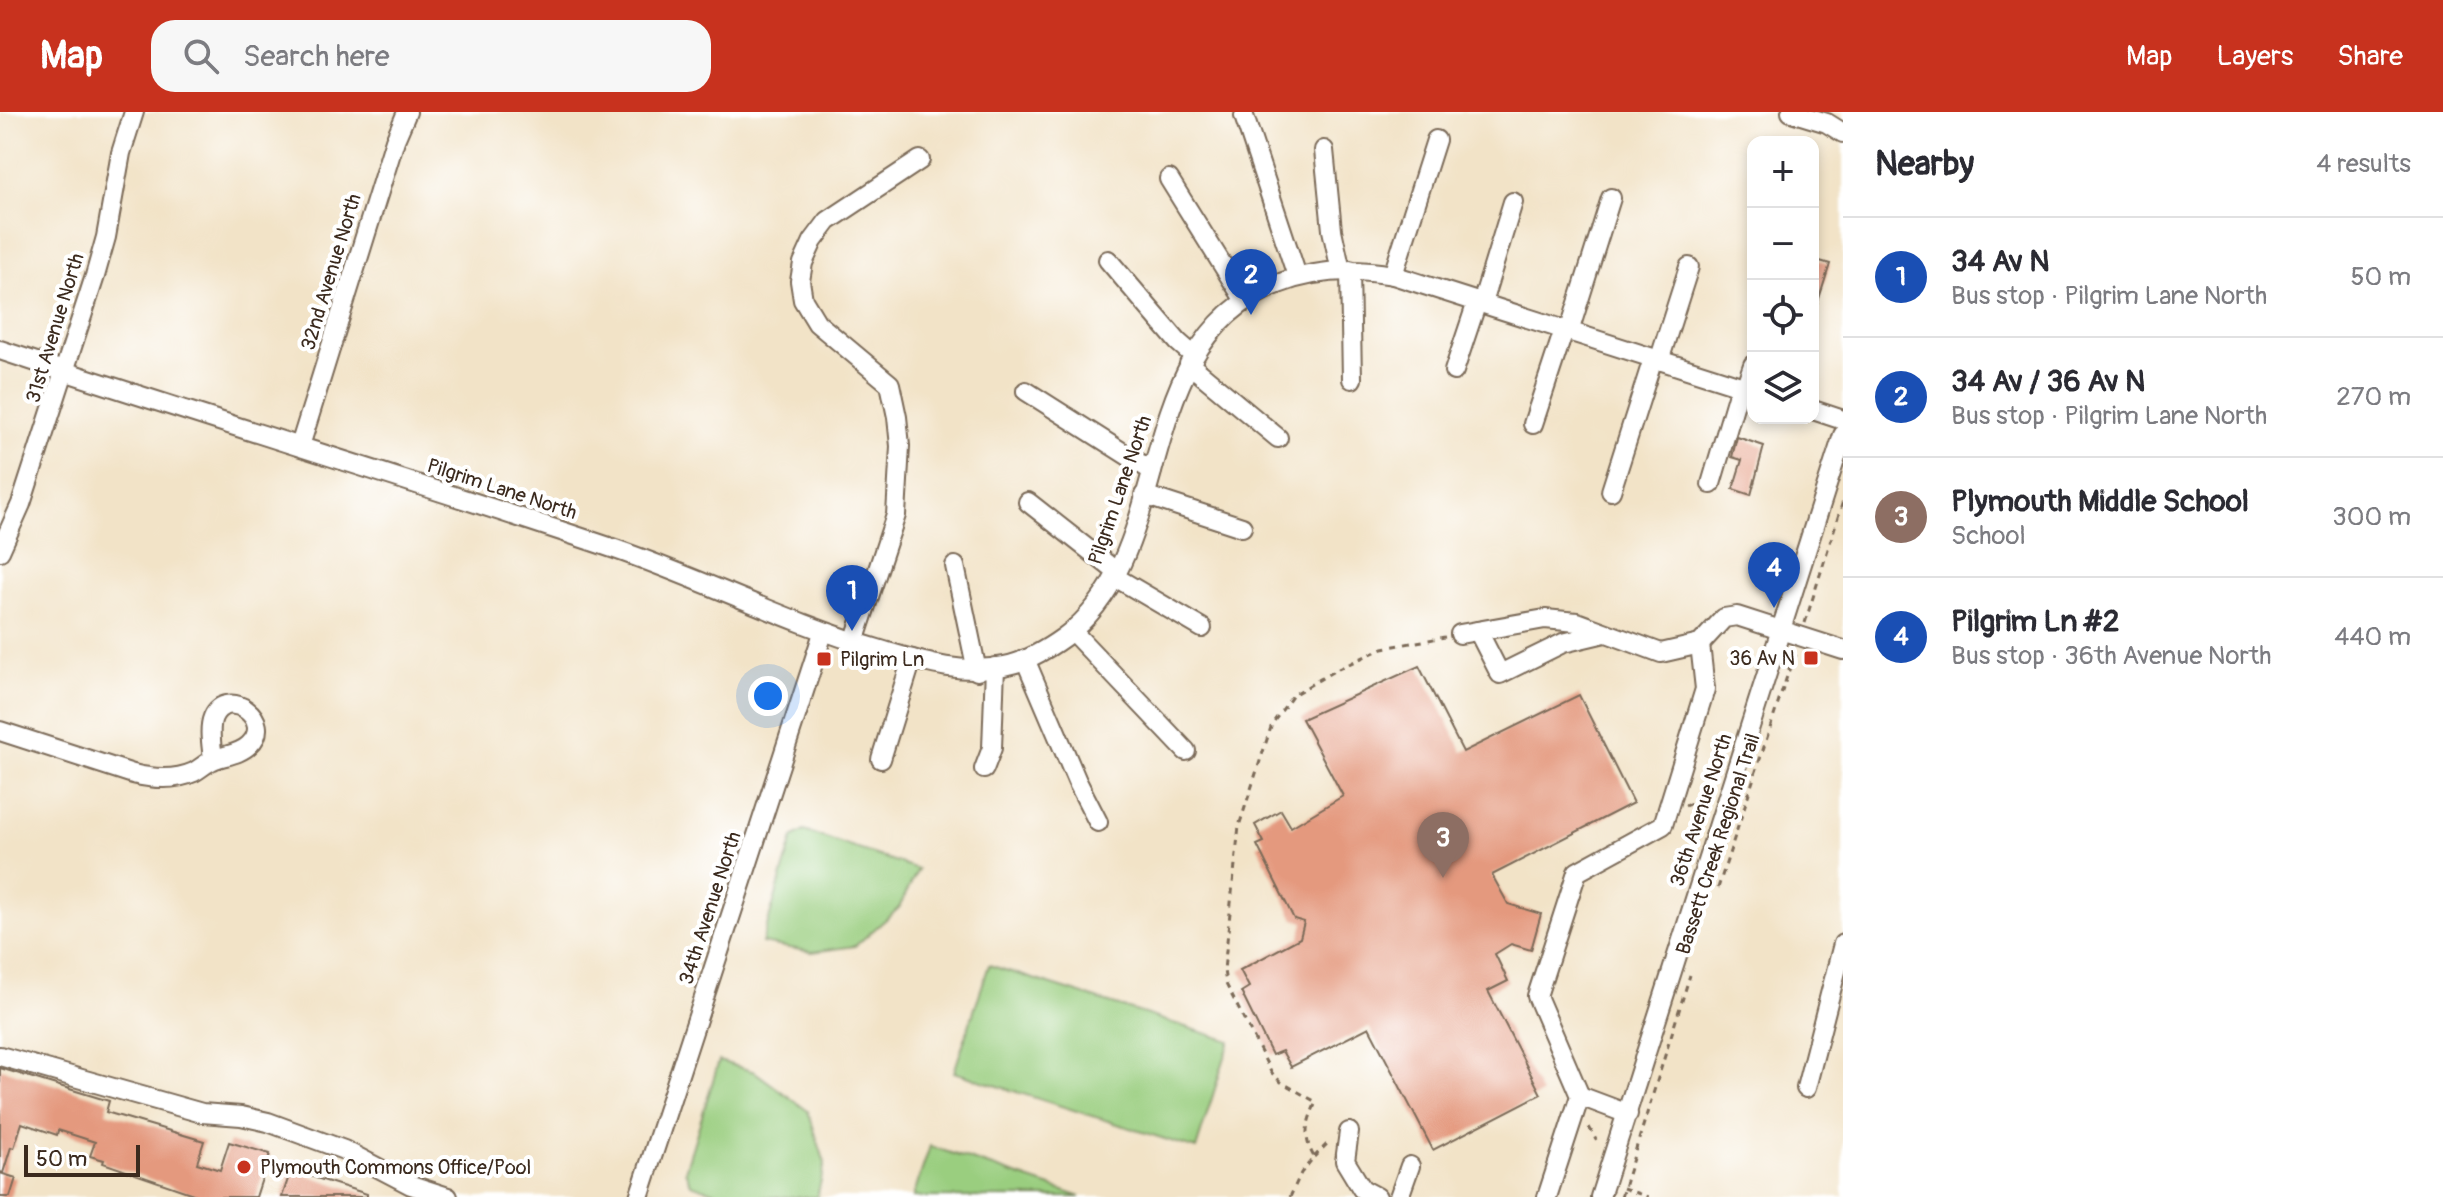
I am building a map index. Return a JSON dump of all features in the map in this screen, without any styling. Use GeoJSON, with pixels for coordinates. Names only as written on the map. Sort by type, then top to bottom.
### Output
{"type":"FeatureCollection","features":[{"type":"Feature","properties":{"kind":"street","name":"31st Avenue North"},"geometry":{"type":"LineString","coordinates":[[0,551],[21,504],[66,372],[106,237],[121,153],[134,112]]}},
{"type":"Feature","properties":{"kind":"street","name":"32nd Avenue North"},"geometry":{"type":"LineString","coordinates":[[300,446],[395,140],[407,112]]}},
{"type":"Feature","properties":{"kind":"street"},"geometry":{"type":"LineString","coordinates":[[1791,112],[1827,123],[1843,133]]}},
{"type":"Feature","properties":{"kind":"street"},"geometry":{"type":"LineString","coordinates":[[1244,116],[1297,276]]}},
{"type":"Feature","properties":{"kind":"street"},"geometry":{"type":"LineString","coordinates":[[1393,275],[1436,140]]}},
{"type":"Feature","properties":{"kind":"street"},"geometry":{"type":"LineString","coordinates":[[1324,150],[1332,230],[1346,270],[1352,379]]}},
{"type":"Feature","properties":{"kind":"street"},"geometry":{"type":"LineString","coordinates":[[854,642],[896,515],[900,446],[897,417],[890,384],[817,323],[803,300],[800,281],[803,263],[813,241],[828,221],[920,160]]}},
{"type":"Feature","properties":{"kind":"street"},"geometry":{"type":"LineString","coordinates":[[1169,179],[1245,301]]}},
{"type":"Feature","properties":{"kind":"street"},"geometry":{"type":"LineString","coordinates":[[1533,424],[1611,198]]}},
{"type":"Feature","properties":{"kind":"street"},"geometry":{"type":"LineString","coordinates":[[1454,371],[1513,202]]}},
{"type":"Feature","properties":{"kind":"street"},"geometry":{"type":"LineString","coordinates":[[1108,260],[1191,360],[1278,438]]}},
{"type":"Feature","properties":{"kind":"street"},"geometry":{"type":"LineString","coordinates":[[1611,491],[1689,267]]}},
{"type":"Feature","properties":{"kind":"street","name":"Pilgrim Lane North"},"geometry":{"type":"LineString","coordinates":[[0,350],[643,559],[823,633],[944,667],[986,669],[1040,653],[1093,612],[1116,575],[1175,397],[1191,360],[1209,334],[1245,301],[1264,289],[1297,276],[1346,270],[1393,275],[1746,388]]}},
{"type":"Feature","properties":{"kind":"street"},"geometry":{"type":"LineString","coordinates":[[1711,484],[1746,388]]}},
{"type":"Feature","properties":{"kind":"street"},"geometry":{"type":"LineString","coordinates":[[1026,391],[1152,471]]}},
{"type":"Feature","properties":{"kind":"street"},"geometry":{"type":"LineString","coordinates":[[1819,412],[1843,420]]}},
{"type":"Feature","properties":{"kind":"street","name":"36th Avenue North"},"geometry":{"type":"LineString","coordinates":[[1600,1197],[1843,435]]}},
{"type":"Feature","properties":{"kind":"street"},"geometry":{"type":"LineString","coordinates":[[1144,495],[1242,527]]}},
{"type":"Feature","properties":{"kind":"street"},"geometry":{"type":"LineString","coordinates":[[1028,502],[1116,575],[1202,628]]}},
{"type":"Feature","properties":{"kind":"street"},"geometry":{"type":"LineString","coordinates":[[955,566],[986,669],[992,748],[984,769]]}},
{"type":"Feature","properties":{"kind":"street"},"geometry":{"type":"LineString","coordinates":[[1608,633],[1563,643],[1500,674],[1469,632],[1545,619],[1577,622],[1608,633],[1661,653],[1700,644],[1724,618],[1737,616],[1843,650]]}},
{"type":"Feature","properties":{"kind":"street"},"geometry":{"type":"LineString","coordinates":[[1072,631],[1186,751]]}},
{"type":"Feature","properties":{"kind":"street","name":"34th Avenue North"},"geometry":{"type":"LineString","coordinates":[[639,1197],[823,633]]}},
{"type":"Feature","properties":{"kind":"street"},"geometry":{"type":"LineString","coordinates":[[1547,1197],[1579,1101],[1537,996],[1577,872],[1663,825],[1705,689],[1700,644]]}},
{"type":"Feature","properties":{"kind":"street"},"geometry":{"type":"LineString","coordinates":[[881,759],[912,659]]}},
{"type":"Feature","properties":{"kind":"street"},"geometry":{"type":"LineString","coordinates":[[1025,659],[1077,781],[1098,822]]}},
{"type":"Feature","properties":{"kind":"street"},"geometry":{"type":"LineString","coordinates":[[0,731],[153,779],[193,772],[213,760]]}},
{"type":"Feature","properties":{"kind":"street"},"geometry":{"type":"LineString","coordinates":[[1806,1088],[1843,944]]}},
{"type":"Feature","properties":{"kind":"street"},"geometry":{"type":"LineString","coordinates":[[0,1056],[202,1113],[268,1122],[344,1150],[411,1185],[448,1197]]}},
{"type":"Feature","properties":{"kind":"street"},"geometry":{"type":"LineString","coordinates":[[1579,1101],[1628,1114]]}},
{"type":"Feature","properties":{"kind":"street"},"geometry":{"type":"LineString","coordinates":[[1349,1132],[1345,1161],[1362,1189],[1377,1197]]}},
{"type":"Feature","properties":{"kind":"street"},"geometry":{"type":"LineString","coordinates":[[1399,1197],[1410,1166]]}},
{"type":"Feature","properties":{"kind":"path","name":"Bassett Creek Regional Trail"},"geometry":{"type":"LineString","coordinates":[[1716,893],[1843,501]]}},
{"type":"Feature","properties":{"kind":"path"},"geometry":{"type":"LineString","coordinates":[[1290,1197],[1301,1173],[1314,1157],[1305,1134],[1316,1102],[1281,1082],[1271,1072],[1226,984],[1224,970],[1239,826],[1272,724],[1293,695],[1383,648],[1469,632]]}},
{"type":"Feature","properties":{"kind":"path"},"geometry":{"type":"LineString","coordinates":[[1666,815],[1707,795]]}},
{"type":"Feature","properties":{"kind":"path","name":"Bassett Creek Regional Trail"},"geometry":{"type":"LineString","coordinates":[[1621,1197],[1692,968]]}},
{"type":"Feature","properties":{"kind":"path"},"geometry":{"type":"LineString","coordinates":[[1579,1101],[1596,1140]]}},
{"type":"Feature","properties":{"kind":"green space"},"geometry":{"type":"Polygon","coordinates":[[[804,831],[918,869],[899,908],[855,946],[812,952],[762,943],[793,838],[804,831]]]}},
{"type":"Feature","properties":{"kind":"green space"},"geometry":{"type":"Polygon","coordinates":[[[989,965],[1230,1041],[1196,1149],[954,1072],[989,965]]]}},
{"type":"Feature","properties":{"kind":"green space"},"geometry":{"type":"Polygon","coordinates":[[[719,1061],[755,1072],[808,1111],[825,1163],[817,1197],[730,1197],[691,1184],[685,1171],[719,1061]]]}},
{"type":"Feature","properties":{"kind":"green space"},"geometry":{"type":"Polygon","coordinates":[[[930,1146],[1081,1197],[913,1197],[930,1146]]]}},
{"type":"Feature","properties":{"kind":"building"},"geometry":{"type":"Polygon","coordinates":[[[1819,261],[1830,264],[1819,299],[1819,261]]]}},
{"type":"Feature","properties":{"kind":"building"},"geometry":{"type":"Polygon","coordinates":[[[1737,437],[1764,446],[1751,495],[1733,489],[1742,460],[1732,457],[1737,437]]]}},
{"type":"Feature","properties":{"kind":"building"},"geometry":{"type":"Polygon","coordinates":[[[1419,666],[1463,752],[1579,695],[1633,803],[1492,875],[1508,904],[1541,914],[1531,950],[1511,944],[1495,954],[1508,981],[1488,991],[1541,1094],[1433,1150],[1369,1027],[1291,1067],[1282,1051],[1272,1055],[1241,992],[1249,987],[1240,970],[1300,938],[1304,922],[1294,919],[1257,845],[1264,842],[1255,825],[1281,810],[1291,827],[1343,796],[1302,719],[1419,666]]]}},
{"type":"Feature","properties":{"kind":"building"},"geometry":{"type":"Polygon","coordinates":[[[0,1068],[109,1101],[106,1112],[204,1141],[197,1163],[220,1170],[229,1142],[270,1154],[256,1197],[202,1197],[103,1163],[104,1160],[90,1156],[95,1142],[58,1130],[57,1135],[22,1123],[3,1173],[0,1172],[0,1068]]]}},
{"type":"Feature","properties":{"kind":"building"},"geometry":{"type":"Polygon","coordinates":[[[291,1170],[367,1194],[367,1197],[282,1197],[291,1170]]]}},
{"type":"Feature","properties":{"kind":"building"},"geometry":{"type":"Polygon","coordinates":[[[0,1173],[16,1178],[10,1197],[0,1197],[0,1173]]]}},
{"type":"Feature","properties":{"kind":"place","name":"34 Av / 36 Av N"},"geometry":{"type":"Point","coordinates":[1251,315]}},
{"type":"Feature","properties":{"kind":"place","name":"Pilgrim Ln #2"},"geometry":{"type":"Point","coordinates":[1774,608]}},
{"type":"Feature","properties":{"kind":"place","name":"34 Av N"},"geometry":{"type":"Point","coordinates":[852,631]}},
{"type":"Feature","properties":{"kind":"place","name":"36 Av N"},"geometry":{"type":"Point","coordinates":[1811,658]}},
{"type":"Feature","properties":{"kind":"place","name":"Pilgrim Ln"},"geometry":{"type":"Point","coordinates":[824,659]}},
{"type":"Feature","properties":{"kind":"place","name":"Plymouth Middle School"},"geometry":{"type":"Point","coordinates":[1443,878]}},
{"type":"Feature","properties":{"kind":"place","name":"Plymouth Commons Office/Pool"},"geometry":{"type":"Point","coordinates":[244,1167]}}]}
